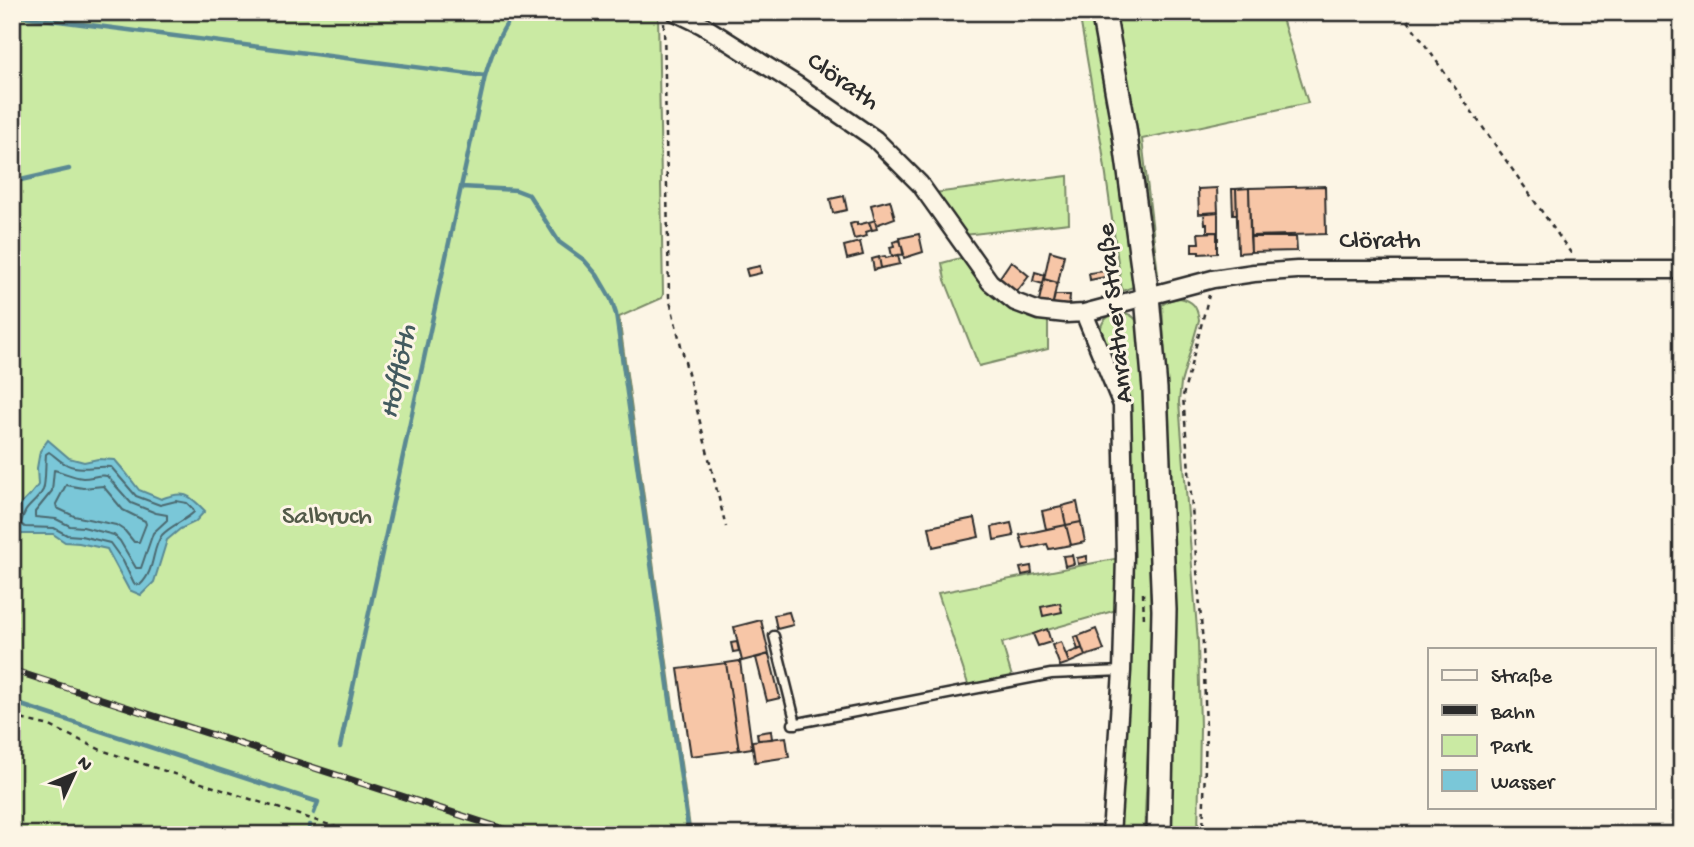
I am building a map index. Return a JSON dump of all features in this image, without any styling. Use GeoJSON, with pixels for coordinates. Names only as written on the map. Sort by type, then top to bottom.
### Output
{"type":"FeatureCollection","features":[{"type":"Feature","properties":{"kind":"main road","name":"Anrather Straße"},"geometry":{"type":"LineString","coordinates":[[1103,12],[1124,128],[1147,296],[1155,389],[1164,610],[1159,835]]}},
{"type":"Feature","properties":{"kind":"street","name":"Clörath"},"geometry":{"type":"LineString","coordinates":[[675,12],[702,25],[797,85],[875,139],[919,184],[990,282],[1015,302],[1039,311],[1084,313],[1213,279],[1254,272],[1682,270]]}},
{"type":"Feature","properties":{"kind":"street"},"geometry":{"type":"LineString","coordinates":[[1084,313],[1122,405],[1125,556],[1122,671],[1111,835]]}},
{"type":"Feature","properties":{"kind":"lane"},"geometry":{"type":"LineString","coordinates":[[774,636],[794,724],[1051,674],[1122,671]]}},
{"type":"Feature","properties":{"kind":"path"},"geometry":{"type":"LineString","coordinates":[[664,12],[669,298],[726,527]]}},
{"type":"Feature","properties":{"kind":"path"},"geometry":{"type":"LineString","coordinates":[[1402,12],[1583,270]]}},
{"type":"Feature","properties":{"kind":"path"},"geometry":{"type":"LineString","coordinates":[[1203,835],[1206,729],[1203,644],[1183,396],[1213,279]]}},
{"type":"Feature","properties":{"kind":"path"},"geometry":{"type":"LineString","coordinates":[[12,717],[50,726],[101,750],[360,835]]}},
{"type":"Feature","properties":{"kind":"green space","name":"Salbruch"},"geometry":{"type":"Polygon","coordinates":[[[12,12],[658,13],[663,294],[662,298],[619,317],[691,835],[12,835],[12,12]]]}},
{"type":"Feature","properties":{"kind":"green space"},"geometry":{"type":"Polygon","coordinates":[[[1079,12],[1096,12],[1136,286],[1122,291],[1102,147],[1079,12]]]}},
{"type":"Feature","properties":{"kind":"green space"},"geometry":{"type":"Polygon","coordinates":[[[1111,12],[1280,12],[1308,103],[1142,139],[1158,274],[1152,272],[1111,12]]]}},
{"type":"Feature","properties":{"kind":"green space"},"geometry":{"type":"Polygon","coordinates":[[[1068,176],[1069,223],[964,235],[934,193],[1068,176]]]}},
{"type":"Feature","properties":{"kind":"green space"},"geometry":{"type":"Polygon","coordinates":[[[964,257],[1048,319],[1048,349],[979,366],[945,280],[942,263],[964,257]]]}},
{"type":"Feature","properties":{"kind":"green space"},"geometry":{"type":"Polygon","coordinates":[[[1180,298],[1194,305],[1199,320],[1181,383],[1179,402],[1198,642],[1198,835],[1170,835],[1176,650],[1162,305],[1180,298]]]}},
{"type":"Feature","properties":{"kind":"green space"},"geometry":{"type":"Polygon","coordinates":[[[1114,313],[1131,315],[1140,328],[1152,632],[1144,835],[1115,835],[1129,468],[1100,337],[1103,322],[1114,313]]]}},
{"type":"Feature","properties":{"kind":"green space"},"geometry":{"type":"Polygon","coordinates":[[[1120,558],[1120,609],[1002,643],[1012,677],[969,687],[938,593],[1120,558]]]}},
{"type":"Feature","properties":{"kind":"water"},"geometry":{"type":"Polygon","coordinates":[[[48,440],[69,458],[84,462],[115,460],[139,490],[161,499],[186,495],[205,511],[195,522],[180,529],[167,540],[154,582],[141,595],[129,590],[107,549],[65,542],[53,534],[21,534],[13,525],[18,507],[38,485],[40,451],[48,440]]]}},
{"type":"Feature","properties":{"kind":"building"},"geometry":{"type":"Polygon","coordinates":[[[1325,186],[1326,234],[1250,236],[1249,188],[1325,186]]]}},
{"type":"Feature","properties":{"kind":"building"},"geometry":{"type":"Polygon","coordinates":[[[1217,188],[1218,212],[1199,214],[1198,189],[1217,188]]]}},
{"type":"Feature","properties":{"kind":"building"},"geometry":{"type":"Polygon","coordinates":[[[1249,188],[1251,252],[1238,253],[1236,189],[1249,188]]]}},
{"type":"Feature","properties":{"kind":"building"},"geometry":{"type":"Polygon","coordinates":[[[1232,189],[1236,189],[1237,214],[1233,214],[1232,189]]]}},
{"type":"Feature","properties":{"kind":"building"},"geometry":{"type":"Polygon","coordinates":[[[844,196],[847,210],[833,213],[830,199],[844,196]]]}},
{"type":"Feature","properties":{"kind":"building"},"geometry":{"type":"Polygon","coordinates":[[[890,200],[895,218],[876,225],[871,205],[890,200]]]}},
{"type":"Feature","properties":{"kind":"building"},"geometry":{"type":"Polygon","coordinates":[[[1218,212],[1217,240],[1217,232],[1207,232],[1204,213],[1218,212]]]}},
{"type":"Feature","properties":{"kind":"building"},"geometry":{"type":"Polygon","coordinates":[[[875,220],[877,229],[872,230],[869,222],[875,220]]]}},
{"type":"Feature","properties":{"kind":"building"},"geometry":{"type":"Polygon","coordinates":[[[857,222],[857,225],[869,222],[872,230],[866,232],[867,236],[854,239],[850,224],[857,222]]]}},
{"type":"Feature","properties":{"kind":"building"},"geometry":{"type":"Polygon","coordinates":[[[1217,232],[1217,253],[1192,252],[1192,243],[1199,243],[1198,233],[1217,232]]]}},
{"type":"Feature","properties":{"kind":"building"},"geometry":{"type":"Polygon","coordinates":[[[919,234],[923,252],[904,258],[900,238],[919,234]]]}},
{"type":"Feature","properties":{"kind":"building"},"geometry":{"type":"Polygon","coordinates":[[[1250,237],[1296,237],[1297,251],[1251,252],[1250,237]]]}},
{"type":"Feature","properties":{"kind":"building"},"geometry":{"type":"Polygon","coordinates":[[[900,240],[904,254],[892,256],[890,247],[894,246],[893,242],[900,240]]]}},
{"type":"Feature","properties":{"kind":"building"},"geometry":{"type":"Polygon","coordinates":[[[860,242],[863,255],[847,259],[844,246],[860,242]]]}},
{"type":"Feature","properties":{"kind":"building"},"geometry":{"type":"Polygon","coordinates":[[[1050,251],[1064,255],[1058,283],[1044,279],[1050,251]]]}},
{"type":"Feature","properties":{"kind":"building"},"geometry":{"type":"Polygon","coordinates":[[[898,255],[900,264],[881,268],[879,257],[898,255]]]}},
{"type":"Feature","properties":{"kind":"building"},"geometry":{"type":"Polygon","coordinates":[[[879,257],[881,268],[874,270],[872,259],[879,257]]]}},
{"type":"Feature","properties":{"kind":"building"},"geometry":{"type":"Polygon","coordinates":[[[1011,261],[1029,276],[1015,294],[998,280],[1011,261]]]}},
{"type":"Feature","properties":{"kind":"building"},"geometry":{"type":"Polygon","coordinates":[[[760,266],[761,273],[748,276],[746,269],[760,266]]]}},
{"type":"Feature","properties":{"kind":"building"},"geometry":{"type":"Polygon","coordinates":[[[1105,271],[1105,277],[1090,280],[1089,273],[1105,271]]]}},
{"type":"Feature","properties":{"kind":"building"},"geometry":{"type":"Polygon","coordinates":[[[1035,272],[1045,275],[1043,284],[1033,281],[1035,272]]]}},
{"type":"Feature","properties":{"kind":"building"},"geometry":{"type":"Polygon","coordinates":[[[1044,279],[1057,283],[1052,307],[1038,305],[1044,279]]]}},
{"type":"Feature","properties":{"kind":"building"},"geometry":{"type":"Polygon","coordinates":[[[1055,295],[1070,295],[1069,307],[1052,307],[1055,295]]]}},
{"type":"Feature","properties":{"kind":"building"},"geometry":{"type":"Polygon","coordinates":[[[1077,502],[1081,522],[1066,525],[1062,506],[1077,502]]]}},
{"type":"Feature","properties":{"kind":"building"},"geometry":{"type":"Polygon","coordinates":[[[1062,507],[1066,525],[1046,529],[1042,511],[1062,507]]]}},
{"type":"Feature","properties":{"kind":"building"},"geometry":{"type":"Polygon","coordinates":[[[975,518],[979,537],[933,547],[929,527],[975,518]]]}},
{"type":"Feature","properties":{"kind":"building"},"geometry":{"type":"Polygon","coordinates":[[[1081,522],[1085,542],[1071,545],[1066,525],[1081,522]]]}},
{"type":"Feature","properties":{"kind":"building"},"geometry":{"type":"Polygon","coordinates":[[[1011,523],[1014,536],[994,540],[992,527],[1011,523]]]}},
{"type":"Feature","properties":{"kind":"building"},"geometry":{"type":"Polygon","coordinates":[[[1066,525],[1071,545],[1049,549],[1047,544],[1024,549],[1020,535],[1066,525]]]}},
{"type":"Feature","properties":{"kind":"building"},"geometry":{"type":"Polygon","coordinates":[[[1072,555],[1074,564],[1065,566],[1063,556],[1072,555]]]}},
{"type":"Feature","properties":{"kind":"building"},"geometry":{"type":"Polygon","coordinates":[[[1087,556],[1087,562],[1078,564],[1077,558],[1087,556]]]}},
{"type":"Feature","properties":{"kind":"building"},"geometry":{"type":"Polygon","coordinates":[[[1031,566],[1032,573],[1022,575],[1020,568],[1031,566]]]}},
{"type":"Feature","properties":{"kind":"building"},"geometry":{"type":"Polygon","coordinates":[[[1060,603],[1062,612],[1043,616],[1041,607],[1060,603]]]}},
{"type":"Feature","properties":{"kind":"building"},"geometry":{"type":"Polygon","coordinates":[[[789,612],[793,625],[777,629],[774,615],[789,612]]]}},
{"type":"Feature","properties":{"kind":"building"},"geometry":{"type":"Polygon","coordinates":[[[761,620],[769,654],[742,661],[734,627],[761,620]]]}},
{"type":"Feature","properties":{"kind":"building"},"geometry":{"type":"Polygon","coordinates":[[[1047,629],[1051,642],[1038,646],[1033,634],[1047,629]]]}},
{"type":"Feature","properties":{"kind":"building"},"geometry":{"type":"Polygon","coordinates":[[[1096,629],[1104,650],[1085,656],[1078,636],[1096,629]]]}},
{"type":"Feature","properties":{"kind":"building"},"geometry":{"type":"Polygon","coordinates":[[[1078,636],[1082,648],[1078,650],[1074,637],[1078,636]]]}},
{"type":"Feature","properties":{"kind":"building"},"geometry":{"type":"Polygon","coordinates":[[[737,642],[739,651],[733,652],[731,643],[737,642]]]}},
{"type":"Feature","properties":{"kind":"building"},"geometry":{"type":"Polygon","coordinates":[[[1061,642],[1069,663],[1060,666],[1052,645],[1061,642]]]}},
{"type":"Feature","properties":{"kind":"building"},"geometry":{"type":"Polygon","coordinates":[[[1082,648],[1085,656],[1069,663],[1066,654],[1082,648]]]}},
{"type":"Feature","properties":{"kind":"building"},"geometry":{"type":"Polygon","coordinates":[[[769,654],[780,698],[767,701],[756,658],[769,654]]]}},
{"type":"Feature","properties":{"kind":"building"},"geometry":{"type":"Polygon","coordinates":[[[740,661],[752,748],[739,750],[726,663],[740,661]]]}},
{"type":"Feature","properties":{"kind":"building"},"geometry":{"type":"Polygon","coordinates":[[[726,663],[739,750],[691,756],[678,669],[726,663]]]}},
{"type":"Feature","properties":{"kind":"building"},"geometry":{"type":"Polygon","coordinates":[[[771,731],[772,739],[758,740],[757,733],[771,731]]]}},
{"type":"Feature","properties":{"kind":"building"},"geometry":{"type":"Polygon","coordinates":[[[786,737],[789,757],[755,762],[752,741],[786,737]]]}},
{"type":"Feature","properties":{"kind":"waterway","name":"Hofflöth"},"geometry":{"type":"LineString","coordinates":[[340,747],[485,76],[501,34],[516,12]]}},
{"type":"Feature","properties":{"kind":"waterway"},"geometry":{"type":"LineString","coordinates":[[12,15],[485,76]]}},
{"type":"Feature","properties":{"kind":"waterway"},"geometry":{"type":"LineString","coordinates":[[12,182],[69,169]]}},
{"type":"Feature","properties":{"kind":"waterway"},"geometry":{"type":"LineString","coordinates":[[462,187],[516,190],[529,195],[559,242],[584,260],[597,275],[611,299],[616,314],[689,835]]}},
{"type":"Feature","properties":{"kind":"waterway"},"geometry":{"type":"LineString","coordinates":[[12,702],[318,802],[314,813]]}},
{"type":"Feature","properties":{"kind":"waterway","name":"Hofflöth"},"geometry":{"type":"LineString","coordinates":[[307,835],[310,825]]}},
{"type":"Feature","properties":{"kind":"railway"},"geometry":{"type":"LineString","coordinates":[[12,670],[522,835]]}}]}
